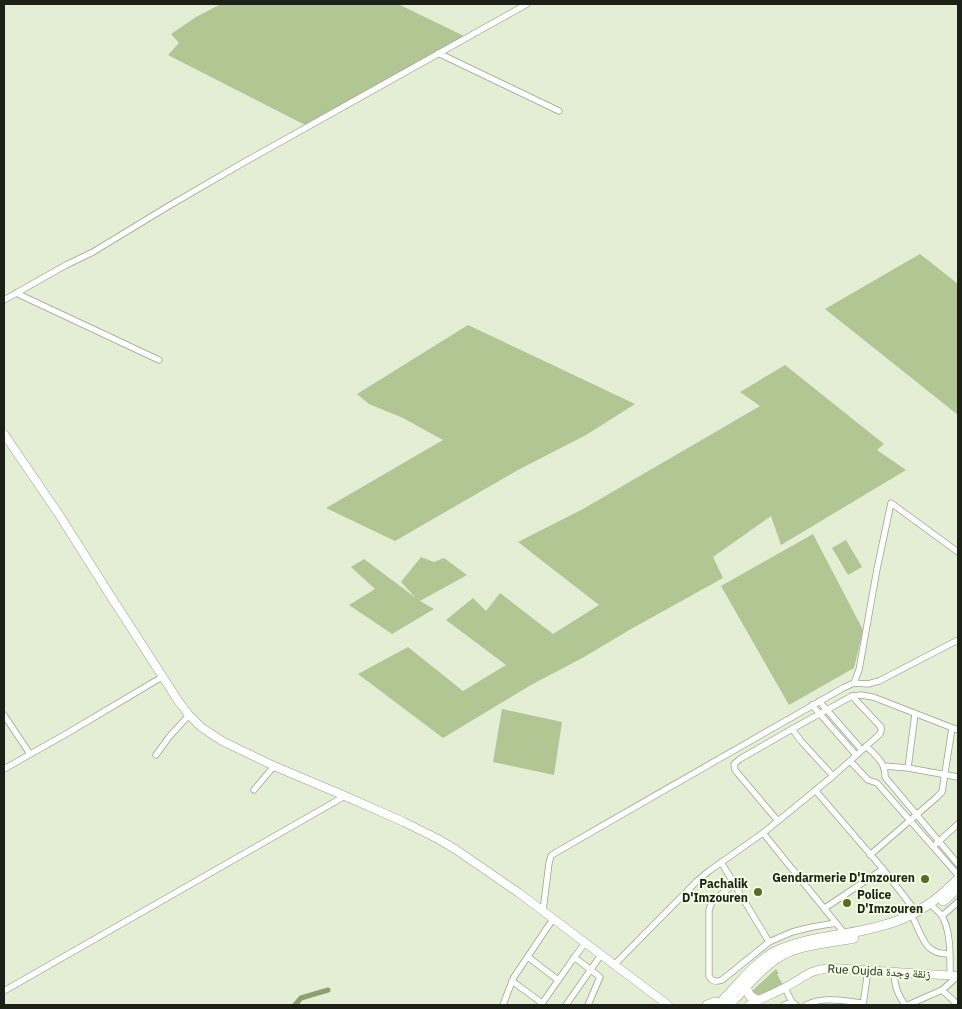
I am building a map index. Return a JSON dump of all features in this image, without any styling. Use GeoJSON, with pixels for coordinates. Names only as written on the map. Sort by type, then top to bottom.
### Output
{"type":"FeatureCollection","features":[{"type":"Feature","properties":{"kind":"highway"},"geometry":{"type":"LineString","coordinates":[[724,1005],[762,961],[776,952],[805,941],[876,928],[916,916],[943,894],[958,877]]}},
{"type":"Feature","properties":{"kind":"highway"},"geometry":{"type":"LineString","coordinates":[[724,1005],[746,988],[778,958],[790,952],[803,947],[884,932],[934,908],[958,888]]}},
{"type":"Feature","properties":{"kind":"highway"},"geometry":{"type":"LineString","coordinates":[[746,988],[750,996],[757,1000]]}},
{"type":"Feature","properties":{"kind":"highway"},"geometry":{"type":"LineString","coordinates":[[707,1005],[715,1002],[724,1005]]}},
{"type":"Feature","properties":{"kind":"main road"},"geometry":{"type":"LineString","coordinates":[[4,434],[58,513],[162,677],[189,715],[213,736],[274,766],[346,796],[438,839],[505,882],[668,1005]]}},
{"type":"Feature","properties":{"kind":"main road","name":"Rue Oujda زنقة وجدة"},"geometry":{"type":"LineString","coordinates":[[749,1005],[785,988],[806,974],[820,969],[831,968],[956,976]]}},
{"type":"Feature","properties":{"kind":"street"},"geometry":{"type":"LineString","coordinates":[[4,300],[93,252],[167,207],[527,4]]}},
{"type":"Feature","properties":{"kind":"street"},"geometry":{"type":"LineString","coordinates":[[438,53],[559,111]]}},
{"type":"Feature","properties":{"kind":"street"},"geometry":{"type":"LineString","coordinates":[[16,293],[160,360]]}},
{"type":"Feature","properties":{"kind":"street"},"geometry":{"type":"LineString","coordinates":[[854,683],[859,670],[890,503],[958,552]]}},
{"type":"Feature","properties":{"kind":"street"},"geometry":{"type":"LineString","coordinates":[[543,911],[549,863],[551,856],[555,853],[843,688],[854,683],[868,684],[879,681],[958,640]]}},
{"type":"Feature","properties":{"kind":"street"},"geometry":{"type":"LineString","coordinates":[[4,769],[162,677]]}},
{"type":"Feature","properties":{"kind":"street"},"geometry":{"type":"LineString","coordinates":[[614,965],[684,893],[709,871],[778,821],[880,734],[882,727],[852,696]]}},
{"type":"Feature","properties":{"kind":"street"},"geometry":{"type":"LineString","coordinates":[[778,821],[735,770],[734,764],[740,758],[852,696],[873,697],[955,729],[944,775],[943,788],[940,794],[870,854]]}},
{"type":"Feature","properties":{"kind":"street"},"geometry":{"type":"LineString","coordinates":[[819,701],[864,748],[879,759],[884,766],[884,776],[958,864]]}},
{"type":"Feature","properties":{"kind":"street"},"geometry":{"type":"LineString","coordinates":[[812,705],[856,755]]}},
{"type":"Feature","properties":{"kind":"street"},"geometry":{"type":"LineString","coordinates":[[908,768],[915,714]]}},
{"type":"Feature","properties":{"kind":"street"},"geometry":{"type":"LineString","coordinates":[[4,715],[30,754]]}},
{"type":"Feature","properties":{"kind":"street"},"geometry":{"type":"LineString","coordinates":[[156,754],[169,736],[189,715]]}},
{"type":"Feature","properties":{"kind":"street"},"geometry":{"type":"LineString","coordinates":[[792,729],[833,776]]}},
{"type":"Feature","properties":{"kind":"street"},"geometry":{"type":"LineString","coordinates":[[850,761],[868,780],[877,783],[958,877]]}},
{"type":"Feature","properties":{"kind":"street"},"geometry":{"type":"LineString","coordinates":[[254,790],[274,766]]}},
{"type":"Feature","properties":{"kind":"street"},"geometry":{"type":"LineString","coordinates":[[884,766],[908,768],[958,777]]}},
{"type":"Feature","properties":{"kind":"street"},"geometry":{"type":"LineString","coordinates":[[877,783],[884,776]]}},
{"type":"Feature","properties":{"kind":"street"},"geometry":{"type":"LineString","coordinates":[[815,790],[883,869],[916,916],[925,944],[931,950],[950,954]]}},
{"type":"Feature","properties":{"kind":"street"},"geometry":{"type":"LineString","coordinates":[[4,991],[346,796]]}},
{"type":"Feature","properties":{"kind":"street"},"geometry":{"type":"LineString","coordinates":[[933,847],[958,824]]}},
{"type":"Feature","properties":{"kind":"street"},"geometry":{"type":"LineString","coordinates":[[763,833],[845,934]]}},
{"type":"Feature","properties":{"kind":"street"},"geometry":{"type":"LineString","coordinates":[[721,862],[770,942]]}},
{"type":"Feature","properties":{"kind":"street"},"geometry":{"type":"LineString","coordinates":[[825,908],[883,869]]}},
{"type":"Feature","properties":{"kind":"street"},"geometry":{"type":"LineString","coordinates":[[734,884],[712,902],[709,910],[709,976],[717,982],[770,942],[792,932],[836,923]]}},
{"type":"Feature","properties":{"kind":"street"},"geometry":{"type":"LineString","coordinates":[[942,916],[958,902]]}},
{"type":"Feature","properties":{"kind":"street"},"geometry":{"type":"LineString","coordinates":[[894,972],[896,988],[907,1005],[942,990],[956,976],[945,922],[934,908]]}},
{"type":"Feature","properties":{"kind":"street"},"geometry":{"type":"LineString","coordinates":[[503,1005],[512,981],[554,919]]}},
{"type":"Feature","properties":{"kind":"street"},"geometry":{"type":"LineString","coordinates":[[512,981],[542,1004],[585,943]]}},
{"type":"Feature","properties":{"kind":"street"},"geometry":{"type":"LineString","coordinates":[[950,946],[958,946]]}},
{"type":"Feature","properties":{"kind":"street"},"geometry":{"type":"LineString","coordinates":[[566,1005],[601,955]]}},
{"type":"Feature","properties":{"kind":"street"},"geometry":{"type":"LineString","coordinates":[[528,956],[558,980]]}},
{"type":"Feature","properties":{"kind":"street"},"geometry":{"type":"LineString","coordinates":[[574,958],[600,977],[588,1005]]}},
{"type":"Feature","properties":{"kind":"street"},"geometry":{"type":"LineString","coordinates":[[806,1005],[826,1000],[863,1004],[868,970]]}},
{"type":"Feature","properties":{"kind":"street"},"geometry":{"type":"LineString","coordinates":[[784,1005],[794,1003],[785,988]]}},
{"type":"Feature","properties":{"kind":"street"},"geometry":{"type":"LineString","coordinates":[[942,990],[958,1005]]}},
{"type":"Feature","properties":{"kind":"green space"},"geometry":{"type":"Polygon","coordinates":[[[221,4],[398,4],[468,38],[311,128],[168,55],[179,43],[171,34],[196,17],[221,4]]]}},
{"type":"Feature","properties":{"kind":"green space"},"geometry":{"type":"Polygon","coordinates":[[[920,254],[958,284],[958,415],[825,309],[920,254]]]}},
{"type":"Feature","properties":{"kind":"green space"},"geometry":{"type":"Polygon","coordinates":[[[468,325],[635,404],[586,435],[518,470],[395,541],[326,508],[443,440],[403,418],[369,404],[357,394],[468,325]]]}},
{"type":"Feature","properties":{"kind":"green space"},"geometry":{"type":"Polygon","coordinates":[[[785,365],[884,444],[877,450],[906,470],[781,545],[771,516],[713,557],[723,578],[531,685],[443,738],[358,674],[408,647],[463,691],[506,665],[446,620],[473,598],[486,611],[500,593],[553,634],[599,605],[518,542],[583,509],[760,406],[740,392],[785,365]]]}},
{"type":"Feature","properties":{"kind":"green space"},"geometry":{"type":"Polygon","coordinates":[[[813,534],[863,630],[854,668],[789,705],[721,586],[813,534]]]}},
{"type":"Feature","properties":{"kind":"green space"},"geometry":{"type":"Polygon","coordinates":[[[846,540],[862,567],[848,575],[832,548],[846,540]]]}},
{"type":"Feature","properties":{"kind":"green space"},"geometry":{"type":"Polygon","coordinates":[[[421,557],[434,562],[444,558],[467,575],[420,601],[434,609],[392,634],[349,605],[375,589],[351,567],[364,559],[416,598],[401,582],[421,557]]]}},
{"type":"Feature","properties":{"kind":"green space"},"geometry":{"type":"Polygon","coordinates":[[[502,709],[562,722],[554,775],[493,762],[502,709]]]}},
{"type":"Feature","properties":{"kind":"green space"},"geometry":{"type":"Polygon","coordinates":[[[776,969],[783,985],[757,997],[753,994],[753,990],[776,969]]]}},
{"type":"Feature","properties":{"kind":"waterway"},"geometry":{"type":"LineString","coordinates":[[295,1005],[301,998],[328,990]]}},
{"type":"Feature","properties":{"kind":"place","name":"Gendarmerie D'Imzouren"},"geometry":{"type":"Point","coordinates":[925,879]}},
{"type":"Feature","properties":{"kind":"place","name":"Pachalik D'Imzouren"},"geometry":{"type":"Point","coordinates":[758,892]}},
{"type":"Feature","properties":{"kind":"place","name":"Police D'Imzouren"},"geometry":{"type":"Point","coordinates":[847,903]}}]}
